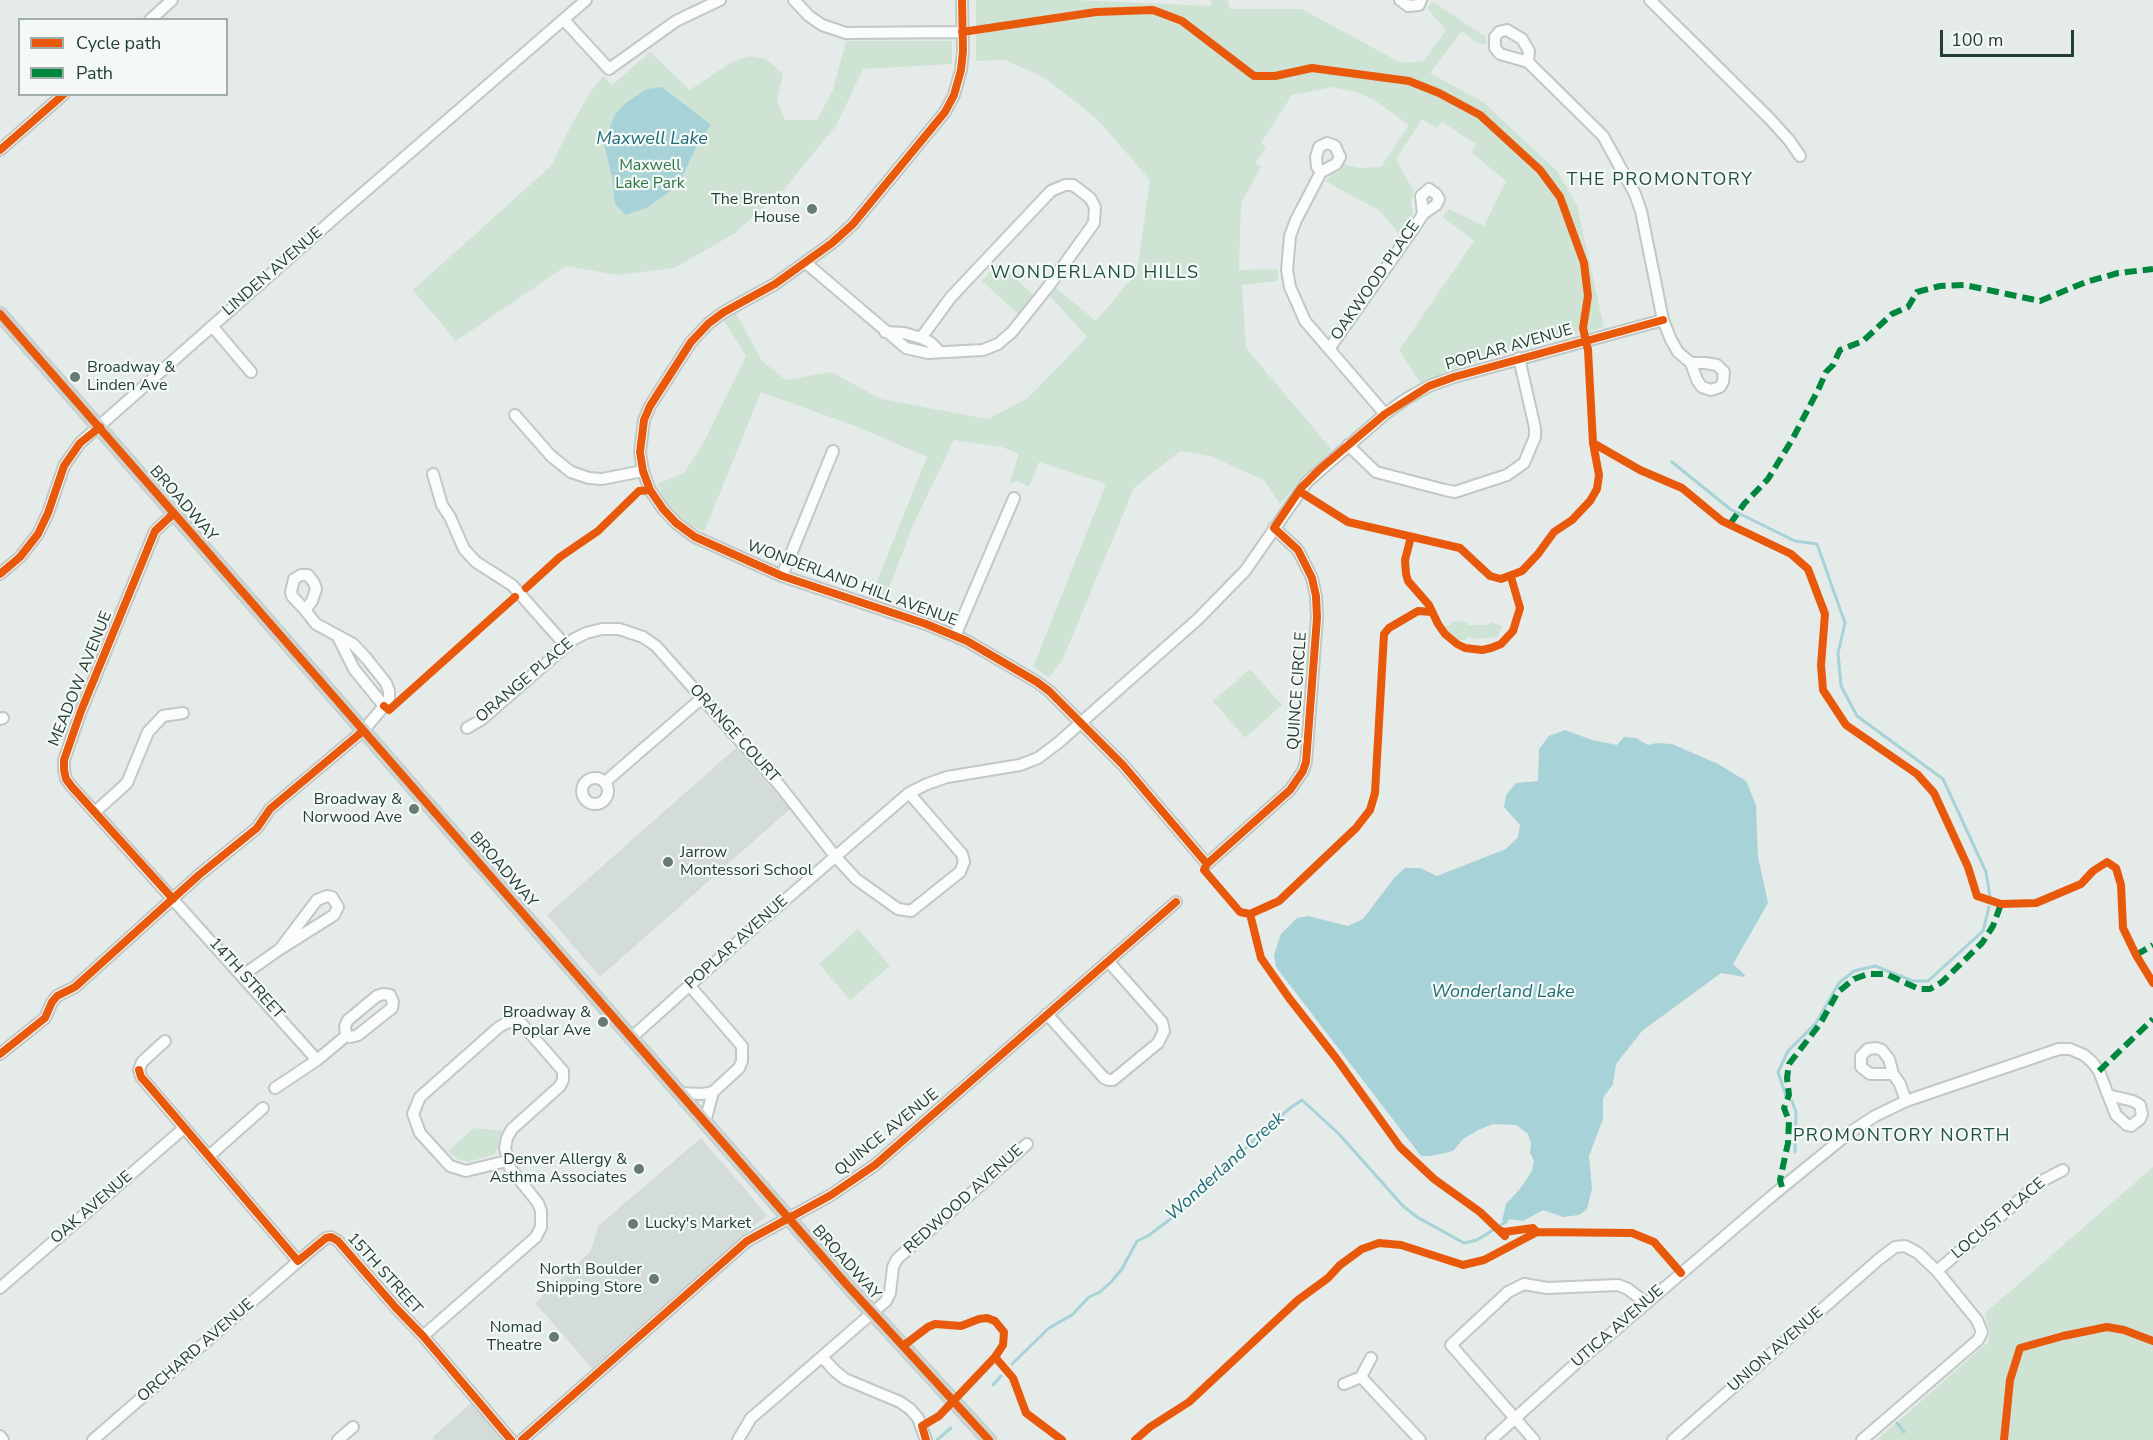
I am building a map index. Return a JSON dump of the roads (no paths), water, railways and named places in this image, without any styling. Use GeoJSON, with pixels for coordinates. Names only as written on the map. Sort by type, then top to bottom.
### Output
{"type":"FeatureCollection","features":[{"type":"Feature","properties":{"kind":"main road","name":"BROADWAY"},"geometry":{"type":"LineString","coordinates":[[0,314],[679,1093],[873,1313],[989,1440]]}},
{"type":"Feature","properties":{"kind":"street"},"geometry":{"type":"LineString","coordinates":[[152,18],[172,0]]}},
{"type":"Feature","properties":{"kind":"street","name":"LINDEN AVENUE"},"geometry":{"type":"LineString","coordinates":[[0,574],[20,556],[38,534],[48,513],[64,466],[80,443],[586,0]]}},
{"type":"Feature","properties":{"kind":"street"},"geometry":{"type":"LineString","coordinates":[[564,20],[609,69],[676,21],[720,0]]}},
{"type":"Feature","properties":{"kind":"street"},"geometry":{"type":"LineString","coordinates":[[794,0],[809,16],[822,25],[846,33],[962,32]]}},
{"type":"Feature","properties":{"kind":"street","name":"WONDERLAND HILL AVENUE"},"geometry":{"type":"LineString","coordinates":[[962,0],[961,70],[954,95],[945,112],[853,224],[832,243],[776,284],[725,311],[709,323],[691,342],[650,406],[644,420],[640,436],[643,471],[650,490],[663,509],[676,523],[695,537],[782,576],[926,624],[955,636],[975,645],[1038,682],[1122,765],[1207,864]]}},
{"type":"Feature","properties":{"kind":"street"},"geometry":{"type":"LineString","coordinates":[[1400,0],[1408,6],[1419,4],[1421,0]]}},
{"type":"Feature","properties":{"kind":"street"},"geometry":{"type":"LineString","coordinates":[[1650,0],[1769,118],[1800,156]]}},
{"type":"Feature","properties":{"kind":"street"},"geometry":{"type":"LineString","coordinates":[[1528,62],[1603,136],[1635,194],[1641,211],[1663,320],[1678,352],[1691,363]]}},
{"type":"Feature","properties":{"kind":"street"},"geometry":{"type":"LineString","coordinates":[[0,150],[62,96]]}},
{"type":"Feature","properties":{"kind":"street"},"geometry":{"type":"LineString","coordinates":[[1321,172],[1296,219],[1290,236],[1287,270],[1296,303],[1305,321],[1385,414]]}},
{"type":"Feature","properties":{"kind":"street"},"geometry":{"type":"LineString","coordinates":[[806,263],[906,348],[928,353],[983,350],[998,344],[1012,332],[1094,223],[1095,207],[1090,198],[1073,185],[1065,185],[1051,191],[951,297],[921,338]]}},
{"type":"Feature","properties":{"kind":"street","name":"OAKWOOD PLACE"},"geometry":{"type":"LineString","coordinates":[[1329,349],[1423,214]]}},
{"type":"Feature","properties":{"kind":"street","name":"POPLAR AVENUE"},"geometry":{"type":"LineString","coordinates":[[631,1038],[909,793],[947,777],[1009,768],[1029,762],[1058,743],[1198,619],[1245,571],[1307,482],[1385,414],[1430,386],[1454,376],[1663,320]]}},
{"type":"Feature","properties":{"kind":"street"},"geometry":{"type":"LineString","coordinates":[[212,326],[251,372]]}},
{"type":"Feature","properties":{"kind":"street"},"geometry":{"type":"LineString","coordinates":[[885,332],[904,333],[921,338],[930,342],[939,351]]}},
{"type":"Feature","properties":{"kind":"street"},"geometry":{"type":"LineString","coordinates":[[1348,445],[1376,472],[1455,492],[1507,475],[1524,463],[1535,437],[1519,358]]}},
{"type":"Feature","properties":{"kind":"street"},"geometry":{"type":"LineString","coordinates":[[515,415],[550,456],[571,472],[589,478],[602,479],[643,471]]}},
{"type":"Feature","properties":{"kind":"street"},"geometry":{"type":"LineString","coordinates":[[782,576],[833,451]]}},
{"type":"Feature","properties":{"kind":"street"},"geometry":{"type":"LineString","coordinates":[[433,474],[442,505],[464,549],[476,562],[512,585],[566,646]]}},
{"type":"Feature","properties":{"kind":"street"},"geometry":{"type":"LineString","coordinates":[[955,636],[1014,498]]}},
{"type":"Feature","properties":{"kind":"street","name":"MEADOW AVENUE"},"geometry":{"type":"LineString","coordinates":[[173,514],[155,531],[93,681],[64,760],[66,779],[173,899]]}},
{"type":"Feature","properties":{"kind":"street","name":"QUINCE CIRCLE"},"geometry":{"type":"LineString","coordinates":[[1207,864],[1290,790],[1303,771],[1306,762],[1317,618],[1316,596],[1312,578],[1298,550],[1274,528]]}},
{"type":"Feature","properties":{"kind":"street"},"geometry":{"type":"LineString","coordinates":[[0,1053],[45,1018],[57,996],[75,987],[199,875],[256,828],[270,809],[363,731],[389,699],[386,683],[353,644],[316,624],[305,610]]}},
{"type":"Feature","properties":{"kind":"street","name":"ORANGE PLACE"},"geometry":{"type":"LineString","coordinates":[[467,728],[481,720],[566,646],[586,633],[602,629],[620,629]]}},
{"type":"Feature","properties":{"kind":"street","name":"ORANGE COURT"},"geometry":{"type":"LineString","coordinates":[[620,629],[643,637],[656,646],[780,786],[856,879],[898,909],[911,911],[960,872],[964,862],[962,854],[909,793]]}},
{"type":"Feature","properties":{"kind":"street"},"geometry":{"type":"LineString","coordinates":[[337,636],[354,669],[384,706]]}},
{"type":"Feature","properties":{"kind":"street"},"geometry":{"type":"LineString","coordinates":[[606,783],[702,698]]}},
{"type":"Feature","properties":{"kind":"street"},"geometry":{"type":"LineString","coordinates":[[95,812],[127,783],[148,732],[163,716],[183,713]]}},
{"type":"Feature","properties":{"kind":"street"},"geometry":{"type":"LineString","coordinates":[[243,975],[334,915],[338,907],[332,897],[327,896],[317,900],[280,949]]}},
{"type":"Feature","properties":{"kind":"street","name":"14TH STREET"},"geometry":{"type":"LineString","coordinates":[[173,899],[317,1060]]}},
{"type":"Feature","properties":{"kind":"street","name":"QUINCE AVENUE"},"geometry":{"type":"LineString","coordinates":[[522,1440],[737,1249],[765,1230],[849,1184],[875,1165],[1176,902]]}},
{"type":"Feature","properties":{"kind":"street"},"geometry":{"type":"LineString","coordinates":[[1047,1014],[1104,1078],[1109,1080],[1113,1080],[1158,1043],[1164,1031],[1162,1022],[1108,961]]}},
{"type":"Feature","properties":{"kind":"street"},"geometry":{"type":"LineString","coordinates":[[679,1093],[713,1092],[739,1068],[742,1061],[742,1046],[689,985]]}},
{"type":"Feature","properties":{"kind":"street"},"geometry":{"type":"LineString","coordinates":[[275,1088],[317,1060],[346,1036],[358,1035],[387,1013],[392,1008],[393,1002],[390,995],[377,996],[348,1020],[345,1026],[346,1036]]}},
{"type":"Feature","properties":{"kind":"street"},"geometry":{"type":"LineString","coordinates":[[423,1336],[536,1237],[542,1227],[538,1203],[507,1161],[507,1138],[512,1129],[560,1086],[563,1071],[522,1024],[515,1022],[506,1023],[483,1041],[420,1097],[415,1105],[413,1117],[420,1133],[450,1166],[458,1170],[466,1171],[507,1161]]}},
{"type":"Feature","properties":{"kind":"street"},"geometry":{"type":"LineString","coordinates":[[165,1041],[142,1062],[139,1070],[141,1077],[298,1261]]}},
{"type":"Feature","properties":{"kind":"street"},"geometry":{"type":"LineString","coordinates":[[1893,1074],[1900,1084],[1906,1101],[2059,1049],[2077,1052],[2092,1062],[2108,1095]]}},
{"type":"Feature","properties":{"kind":"street"},"geometry":{"type":"LineString","coordinates":[[705,1122],[713,1092]]}},
{"type":"Feature","properties":{"kind":"street","name":"UTICA AVENUE"},"geometry":{"type":"LineString","coordinates":[[1491,1440],[1646,1303],[1848,1133],[1875,1116],[1906,1101]]}},
{"type":"Feature","properties":{"kind":"street"},"geometry":{"type":"LineString","coordinates":[[208,1156],[263,1108]]}},
{"type":"Feature","properties":{"kind":"street","name":"OAK AVENUE"},"geometry":{"type":"LineString","coordinates":[[0,1288],[184,1128]]}},
{"type":"Feature","properties":{"kind":"street","name":"REDWOOD AVENUE"},"geometry":{"type":"LineString","coordinates":[[738,1440],[752,1418],[886,1301],[890,1293],[893,1267],[897,1259],[1027,1144]]}},
{"type":"Feature","properties":{"kind":"street","name":"LOCUST PLACE"},"geometry":{"type":"LineString","coordinates":[[1937,1271],[2040,1182],[2063,1170]]}},
{"type":"Feature","properties":{"kind":"street","name":"15TH STREET"},"geometry":{"type":"LineString","coordinates":[[298,1261],[326,1238],[338,1240],[511,1440]]}},
{"type":"Feature","properties":{"kind":"street","name":"UNION AVENUE"},"geometry":{"type":"LineString","coordinates":[[1673,1440],[1895,1247],[1905,1246],[1918,1253],[1937,1271]]}},
{"type":"Feature","properties":{"kind":"street","name":"ORCHARD AVENUE"},"geometry":{"type":"LineString","coordinates":[[93,1440],[298,1261]]}},
{"type":"Feature","properties":{"kind":"street"},"geometry":{"type":"LineString","coordinates":[[1862,1440],[1978,1340],[1982,1332],[1977,1320],[1937,1271]]}},
{"type":"Feature","properties":{"kind":"street"},"geometry":{"type":"LineString","coordinates":[[1534,1440],[1451,1345],[1508,1292],[1524,1284],[1547,1288],[1618,1285],[1628,1289],[1646,1303]]}},
{"type":"Feature","properties":{"kind":"street"},"geometry":{"type":"LineString","coordinates":[[822,1357],[845,1378],[900,1402],[910,1409],[918,1418],[926,1440]]}},
{"type":"Feature","properties":{"kind":"street"},"geometry":{"type":"LineString","coordinates":[[1344,1384],[1361,1377],[1371,1359]]}},
{"type":"Feature","properties":{"kind":"street"},"geometry":{"type":"LineString","coordinates":[[1361,1377],[1420,1440]]}},
{"type":"Feature","properties":{"kind":"street"},"geometry":{"type":"LineString","coordinates":[[338,1440],[352,1427]]}},
{"type":"Feature","properties":{"kind":"street"},"geometry":{"type":"LineString","coordinates":[[0,1436],[3,1440]]}},
{"type":"Feature","properties":{"kind":"water","name":"Maxwell Lake"},"geometry":{"type":"Polygon","coordinates":[[[662,87],[711,125],[699,141],[678,186],[646,208],[626,215],[615,204],[612,177],[604,144],[615,114],[627,102],[647,89],[662,87]]]}},
{"type":"Feature","properties":{"kind":"water","name":"Wonderland Lake"},"geometry":{"type":"Polygon","coordinates":[[[1565,730],[1592,740],[1617,745],[1624,737],[1636,738],[1648,745],[1672,744],[1718,764],[1746,781],[1756,805],[1758,857],[1768,903],[1733,964],[1745,975],[1744,977],[1721,973],[1642,1031],[1616,1064],[1613,1084],[1603,1098],[1603,1119],[1589,1156],[1592,1189],[1587,1209],[1579,1215],[1563,1217],[1543,1210],[1523,1221],[1510,1219],[1506,1222],[1502,1221],[1506,1204],[1532,1171],[1534,1161],[1530,1153],[1531,1143],[1528,1134],[1516,1125],[1493,1124],[1463,1139],[1453,1151],[1421,1156],[1276,967],[1274,955],[1281,934],[1297,918],[1308,916],[1348,926],[1363,919],[1394,878],[1405,868],[1420,868],[1437,876],[1506,849],[1518,837],[1520,825],[1504,807],[1506,795],[1516,783],[1538,781],[1539,749],[1549,736],[1565,730]]]}},
{"type":"Feature","properties":{"kind":"waterway"},"geometry":{"type":"LineString","coordinates":[[1672,462],[1730,509],[1795,541],[1817,544],[1845,623],[1838,653],[1841,686],[1857,716],[1943,779],[1986,872],[1990,897]]}},
{"type":"Feature","properties":{"kind":"waterway"},"geometry":{"type":"LineString","coordinates":[[1786,1096],[1778,1072],[1788,1051],[1816,1023],[1839,983],[1854,971],[1875,966],[1913,981],[1928,981],[1983,931],[1989,907]]}},
{"type":"Feature","properties":{"kind":"waterway","name":"Wonderland Creek"},"geometry":{"type":"LineString","coordinates":[[1012,1364],[1049,1328],[1072,1315],[1089,1297],[1100,1292],[1111,1282],[1122,1269],[1137,1241],[1148,1236],[1190,1204],[1258,1136],[1302,1100],[1339,1134],[1403,1206],[1417,1217],[1464,1243],[1477,1240],[1506,1222]]}},
{"type":"Feature","properties":{"kind":"waterway"},"geometry":{"type":"LineString","coordinates":[[1792,1101],[1796,1112],[1795,1152]]}},
{"type":"Feature","properties":{"kind":"waterway","name":"Wonderland Creek"},"geometry":{"type":"LineString","coordinates":[[993,1385],[1001,1376]]}},
{"type":"Feature","properties":{"kind":"waterway"},"geometry":{"type":"LineString","coordinates":[[1897,1423],[1904,1432]]}},
{"type":"Feature","properties":{"kind":"waterway","name":"Wonderland Creek"},"geometry":{"type":"LineString","coordinates":[[937,1440],[951,1428]]}},
{"type":"Feature","properties":{"kind":"place","name":"The Brenton House"},"geometry":{"type":"Point","coordinates":[812,209]}},
{"type":"Feature","properties":{"kind":"place","name":"Broadway & Linden Ave"},"geometry":{"type":"Point","coordinates":[75,377]}},
{"type":"Feature","properties":{"kind":"place","name":"Broadway & Norwood Ave"},"geometry":{"type":"Point","coordinates":[414,809]}},
{"type":"Feature","properties":{"kind":"place","name":"Jarrow Montessori School"},"geometry":{"type":"Point","coordinates":[668,862]}},
{"type":"Feature","properties":{"kind":"place","name":"Broadway & Poplar Ave"},"geometry":{"type":"Point","coordinates":[603,1022]}},
{"type":"Feature","properties":{"kind":"place","name":"Denver Allergy & Asthma Associates"},"geometry":{"type":"Point","coordinates":[639,1169]}},
{"type":"Feature","properties":{"kind":"place","name":"Lucky's Market"},"geometry":{"type":"Point","coordinates":[633,1224]}},
{"type":"Feature","properties":{"kind":"place","name":"North Boulder Shipping Store"},"geometry":{"type":"Point","coordinates":[654,1279]}},
{"type":"Feature","properties":{"kind":"place","name":"Nomad Theatre"},"geometry":{"type":"Point","coordinates":[554,1337]}},
{"type":"Feature","properties":{"kind":"district","name":"THE PROMONTORY"},"geometry":{"type":"Point","coordinates":[1660,181]}},
{"type":"Feature","properties":{"kind":"district","name":"WONDERLAND HILLS"},"geometry":{"type":"Point","coordinates":[1095,274]}},
{"type":"Feature","properties":{"kind":"district","name":"PROMONTORY NORTH"},"geometry":{"type":"Point","coordinates":[1902,1137]}},
{"type":"Feature","properties":{"kind":"park label","name":"Maxwell Lake Park"},"geometry":{"type":"Point","coordinates":[650,175]}}]}
